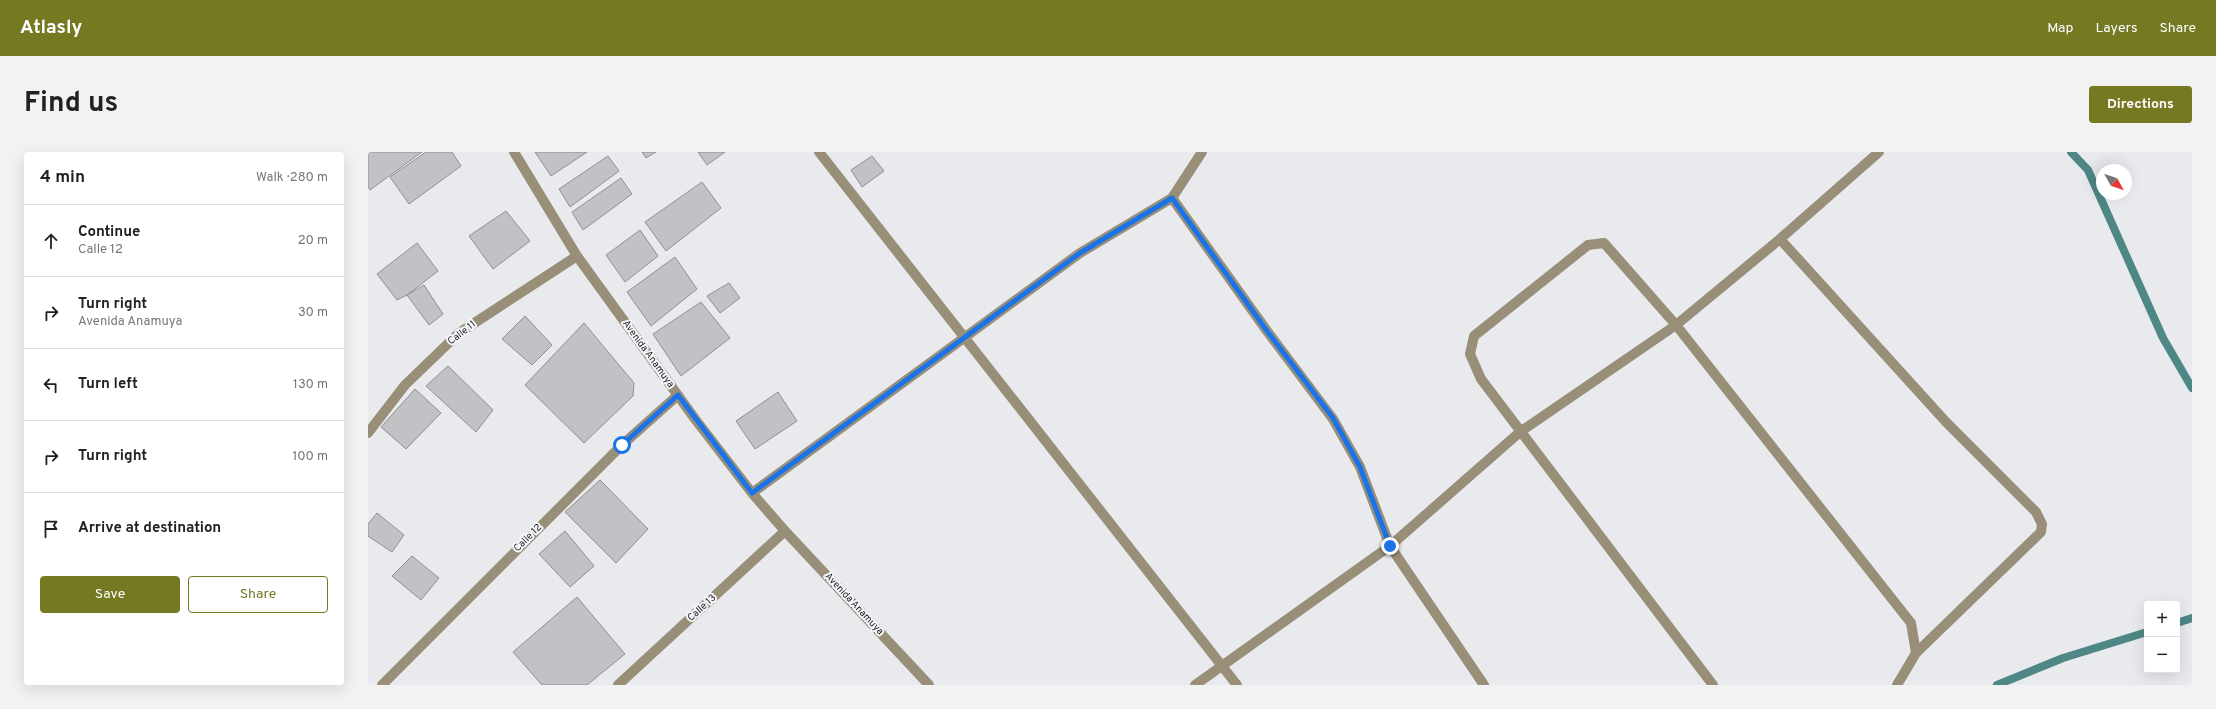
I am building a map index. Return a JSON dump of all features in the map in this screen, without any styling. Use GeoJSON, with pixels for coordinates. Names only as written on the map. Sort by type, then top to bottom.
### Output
{"type":"FeatureCollection","features":[{"type":"Feature","properties":{"kind":"street","name":"Avenida Anamuya"},"geometry":{"type":"LineString","coordinates":[[514,152],[577,256],[678,395],[752,493],[785,531],[929,685]]}},
{"type":"Feature","properties":{"kind":"street"},"geometry":{"type":"LineString","coordinates":[[819,152],[1237,685]]}},
{"type":"Feature","properties":{"kind":"street"},"geometry":{"type":"LineString","coordinates":[[752,493],[1080,253],[1172,198],[1202,152]]}},
{"type":"Feature","properties":{"kind":"street"},"geometry":{"type":"LineString","coordinates":[[1195,685],[1390,546],[1520,432],[1676,324],[1780,239],[1879,152]]}},
{"type":"Feature","properties":{"kind":"street"},"geometry":{"type":"LineString","coordinates":[[1172,198],[1267,331],[1333,418],[1360,467],[1390,546],[1484,685]]}},
{"type":"Feature","properties":{"kind":"street"},"geometry":{"type":"LineString","coordinates":[[1780,239],[1946,422],[2036,512],[2042,524],[2041,532],[1916,653],[1897,685]]}},
{"type":"Feature","properties":{"kind":"street"},"geometry":{"type":"LineString","coordinates":[[1714,685],[1520,432],[1481,379],[1470,354],[1474,336],[1588,245],[1604,243],[1676,324],[1911,623],[1916,653]]}},
{"type":"Feature","properties":{"kind":"street","name":"Calle 11"},"geometry":{"type":"LineString","coordinates":[[368,433],[405,385],[459,333],[577,256]]}},
{"type":"Feature","properties":{"kind":"street","name":"Calle 12"},"geometry":{"type":"LineString","coordinates":[[382,685],[622,445],[678,395]]}},
{"type":"Feature","properties":{"kind":"street","name":"Calle 13"},"geometry":{"type":"LineString","coordinates":[[618,685],[785,531]]}},
{"type":"Feature","properties":{"kind":"building"},"geometry":{"type":"Polygon","coordinates":[[[368,152],[422,152],[370,190],[368,187],[368,152]]]}},
{"type":"Feature","properties":{"kind":"building"},"geometry":{"type":"Polygon","coordinates":[[[426,152],[452,152],[461,166],[409,204],[390,177],[426,152]]]}},
{"type":"Feature","properties":{"kind":"building"},"geometry":{"type":"Polygon","coordinates":[[[535,152],[587,152],[551,176],[535,152]]]}},
{"type":"Feature","properties":{"kind":"building"},"geometry":{"type":"Polygon","coordinates":[[[642,152],[656,152],[646,158],[642,152]]]}},
{"type":"Feature","properties":{"kind":"building"},"geometry":{"type":"Polygon","coordinates":[[[698,152],[725,152],[707,165],[698,152]]]}},
{"type":"Feature","properties":{"kind":"building"},"geometry":{"type":"Polygon","coordinates":[[[608,156],[619,171],[570,207],[559,189],[608,156]]]}},
{"type":"Feature","properties":{"kind":"building"},"geometry":{"type":"Polygon","coordinates":[[[872,156],[884,171],[862,187],[851,170],[872,156]]]}},
{"type":"Feature","properties":{"kind":"building"},"geometry":{"type":"Polygon","coordinates":[[[621,178],[632,194],[583,230],[572,212],[621,178]]]}},
{"type":"Feature","properties":{"kind":"building"},"geometry":{"type":"Polygon","coordinates":[[[702,182],[721,208],[666,251],[645,222],[702,182]]]}},
{"type":"Feature","properties":{"kind":"building"},"geometry":{"type":"Polygon","coordinates":[[[506,211],[530,241],[493,269],[469,236],[506,211]]]}},
{"type":"Feature","properties":{"kind":"building"},"geometry":{"type":"Polygon","coordinates":[[[640,230],[658,256],[625,282],[606,255],[640,230]]]}},
{"type":"Feature","properties":{"kind":"building"},"geometry":{"type":"Polygon","coordinates":[[[417,243],[438,271],[407,295],[397,300],[377,274],[417,243]]]}},
{"type":"Feature","properties":{"kind":"building"},"geometry":{"type":"Polygon","coordinates":[[[675,257],[697,289],[651,326],[627,292],[675,257]]]}},
{"type":"Feature","properties":{"kind":"building"},"geometry":{"type":"Polygon","coordinates":[[[729,283],[740,298],[720,313],[707,296],[729,283]]]}},
{"type":"Feature","properties":{"kind":"building"},"geometry":{"type":"Polygon","coordinates":[[[424,285],[443,314],[429,325],[407,295],[424,285]]]}},
{"type":"Feature","properties":{"kind":"building"},"geometry":{"type":"Polygon","coordinates":[[[701,302],[730,338],[681,376],[653,334],[701,302]]]}},
{"type":"Feature","properties":{"kind":"building"},"geometry":{"type":"Polygon","coordinates":[[[525,316],[552,345],[532,365],[502,339],[525,316]]]}},
{"type":"Feature","properties":{"kind":"building"},"geometry":{"type":"Polygon","coordinates":[[[584,323],[634,383],[633,396],[584,443],[525,385],[584,323]]]}},
{"type":"Feature","properties":{"kind":"building"},"geometry":{"type":"Polygon","coordinates":[[[448,366],[493,410],[476,432],[426,386],[448,366]]]}},
{"type":"Feature","properties":{"kind":"building"},"geometry":{"type":"Polygon","coordinates":[[[415,389],[441,413],[406,449],[381,427],[415,389]]]}},
{"type":"Feature","properties":{"kind":"building"},"geometry":{"type":"Polygon","coordinates":[[[778,392],[797,421],[755,449],[736,421],[778,392]]]}},
{"type":"Feature","properties":{"kind":"building"},"geometry":{"type":"Polygon","coordinates":[[[600,480],[648,529],[616,563],[565,512],[600,480]]]}},
{"type":"Feature","properties":{"kind":"building"},"geometry":{"type":"Polygon","coordinates":[[[377,513],[404,535],[392,552],[368,536],[368,524],[377,513]]]}},
{"type":"Feature","properties":{"kind":"building"},"geometry":{"type":"Polygon","coordinates":[[[565,531],[594,566],[570,587],[539,554],[565,531]]]}},
{"type":"Feature","properties":{"kind":"building"},"geometry":{"type":"Polygon","coordinates":[[[412,556],[439,578],[421,600],[392,576],[412,556]]]}},
{"type":"Feature","properties":{"kind":"building"},"geometry":{"type":"Polygon","coordinates":[[[577,597],[625,654],[587,685],[542,685],[513,652],[577,597]]]}},
{"type":"Feature","properties":{"kind":"waterway"},"geometry":{"type":"LineString","coordinates":[[2071,152],[2088,170],[2163,338],[2192,388]]}},
{"type":"Feature","properties":{"kind":"waterway"},"geometry":{"type":"LineString","coordinates":[[2180,622],[2192,618]]}},
{"type":"Feature","properties":{"kind":"waterway"},"geometry":{"type":"LineString","coordinates":[[1997,685],[2063,658],[2144,633]]}},
{"type":"Feature","properties":{"kind":"route"},"geometry":{"type":"LineString","coordinates":[[622,445],[678,395],[752,493],[1080,253],[1172,198],[1267,331],[1333,418],[1360,467],[1390,546]]}}]}
